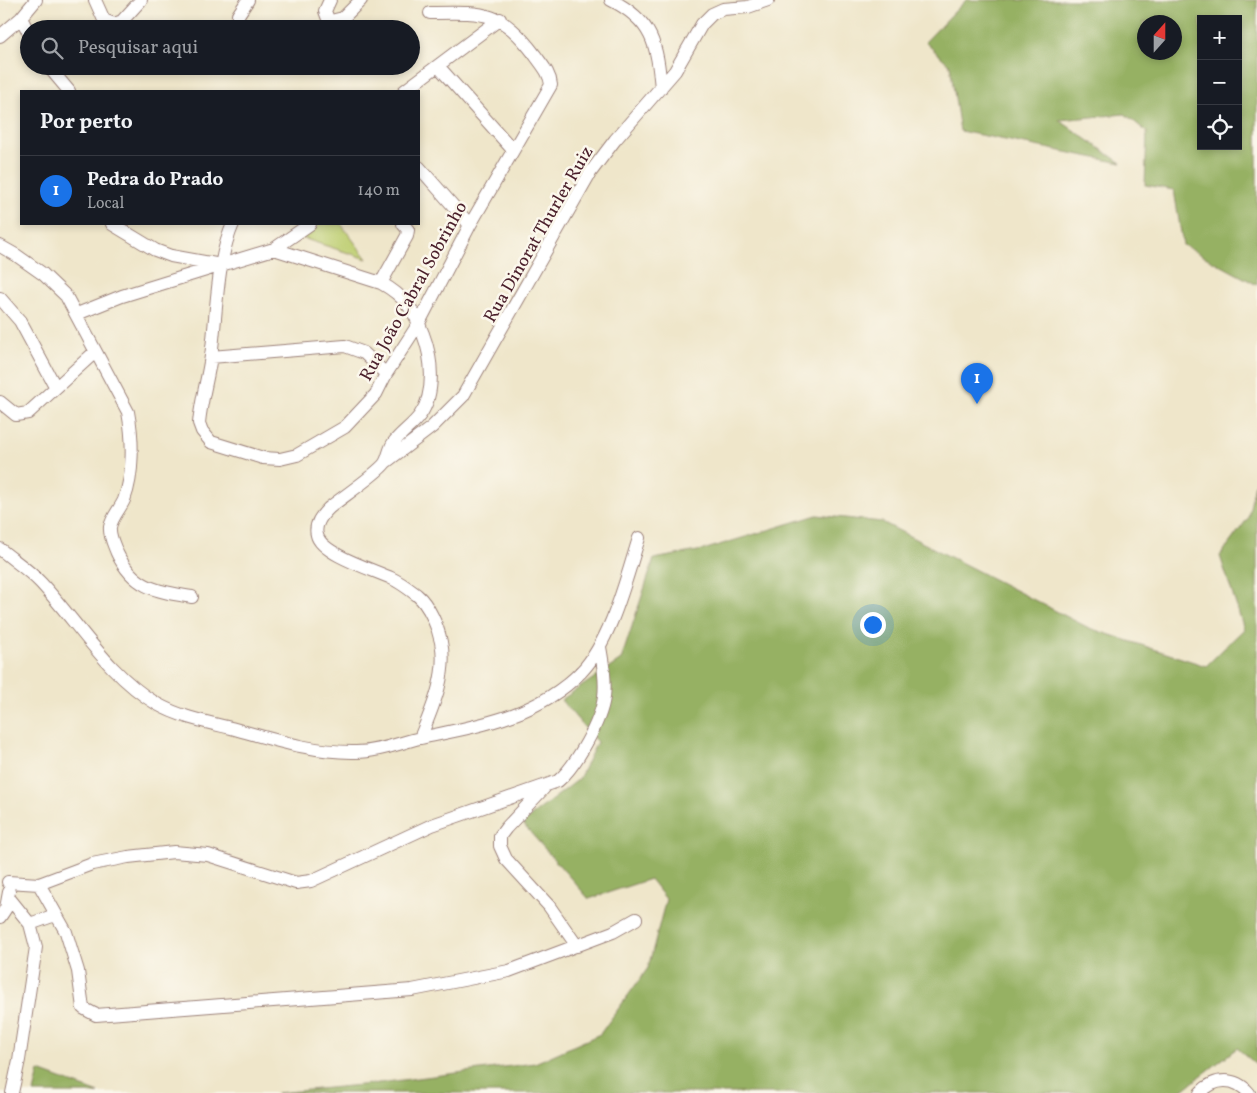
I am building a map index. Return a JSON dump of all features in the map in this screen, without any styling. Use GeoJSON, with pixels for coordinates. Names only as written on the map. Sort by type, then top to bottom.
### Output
{"type":"FeatureCollection","features":[{"type":"Feature","properties":{"kind":"street"},"geometry":{"type":"LineString","coordinates":[[0,36],[22,18],[36,0]]}},
{"type":"Feature","properties":{"kind":"street"},"geometry":{"type":"LineString","coordinates":[[95,0],[104,20]]}},
{"type":"Feature","properties":{"kind":"street"},"geometry":{"type":"LineString","coordinates":[[123,20],[141,0]]}},
{"type":"Feature","properties":{"kind":"street"},"geometry":{"type":"LineString","coordinates":[[238,20],[238,15],[248,0]]}},
{"type":"Feature","properties":{"kind":"street"},"geometry":{"type":"LineString","coordinates":[[330,0],[325,11],[330,20]]}},
{"type":"Feature","properties":{"kind":"street"},"geometry":{"type":"LineString","coordinates":[[335,20],[343,18],[361,0]]}},
{"type":"Feature","properties":{"kind":"street"},"geometry":{"type":"LineString","coordinates":[[612,0],[640,19],[652,35],[656,47],[661,88]]}},
{"type":"Feature","properties":{"kind":"street","name":"Rua Dinorat Thurler Ruiz"},"geometry":{"type":"LineString","coordinates":[[420,738],[435,701],[441,672],[441,644],[433,620],[419,596],[394,579],[325,547],[317,536],[318,524],[329,508],[432,428],[463,396],[590,173],[615,140],[675,71],[702,24],[712,14],[723,9],[748,7],[768,0]]}},
{"type":"Feature","properties":{"kind":"street"},"geometry":{"type":"LineString","coordinates":[[430,12],[464,12],[500,19]]}},
{"type":"Feature","properties":{"kind":"street"},"geometry":{"type":"LineString","coordinates":[[405,90],[500,19]]}},
{"type":"Feature","properties":{"kind":"street","name":"Rua João Cabral Sobrinho"},"geometry":{"type":"LineString","coordinates":[[233,225],[228,235],[217,292],[211,357],[198,423],[211,442],[263,458],[297,455],[345,427],[376,394],[386,374],[419,323],[470,225],[549,91],[551,85],[548,73],[515,30],[500,19]]}},
{"type":"Feature","properties":{"kind":"street"},"geometry":{"type":"LineString","coordinates":[[438,66],[513,150]]}},
{"type":"Feature","properties":{"kind":"street"},"geometry":{"type":"LineString","coordinates":[[56,75],[68,90]]}},
{"type":"Feature","properties":{"kind":"street"},"geometry":{"type":"LineString","coordinates":[[420,168],[470,225]]}},
{"type":"Feature","properties":{"kind":"street"},"geometry":{"type":"LineString","coordinates":[[114,225],[146,245],[170,256],[222,265]]}},
{"type":"Feature","properties":{"kind":"street"},"geometry":{"type":"LineString","coordinates":[[78,314],[122,296],[274,249],[309,225]]}},
{"type":"Feature","properties":{"kind":"street"},"geometry":{"type":"LineString","coordinates":[[381,283],[407,236],[408,230],[404,225]]}},
{"type":"Feature","properties":{"kind":"street"},"geometry":{"type":"LineString","coordinates":[[0,246],[16,254],[43,274],[66,296],[78,314],[95,352],[128,412],[130,424],[130,472],[124,499],[111,524],[112,541],[126,569],[140,584],[157,590],[192,597]]}},
{"type":"Feature","properties":{"kind":"street","name":"Rua Dinorat Thurler Ruiz"},"geometry":{"type":"LineString","coordinates":[[274,249],[381,283],[396,292],[409,304],[419,323],[427,345],[430,390],[420,415],[394,442],[386,462]]}},
{"type":"Feature","properties":{"kind":"street"},"geometry":{"type":"LineString","coordinates":[[0,298],[20,321],[55,386]]}},
{"type":"Feature","properties":{"kind":"street"},"geometry":{"type":"LineString","coordinates":[[211,357],[345,346],[364,353],[386,374]]}},
{"type":"Feature","properties":{"kind":"street"},"geometry":{"type":"LineString","coordinates":[[0,402],[10,412],[21,416],[34,408],[55,386],[95,352]]}},
{"type":"Feature","properties":{"kind":"street"},"geometry":{"type":"LineString","coordinates":[[0,549],[40,582],[94,648],[122,676],[156,704],[182,716],[270,739],[335,752],[358,752],[387,748],[420,738],[506,719],[537,705],[580,673],[600,647],[639,538]]}},
{"type":"Feature","properties":{"kind":"street"},"geometry":{"type":"LineString","coordinates":[[12,1093],[19,1060],[36,947],[30,924],[9,898],[4,877],[39,884],[92,864],[128,857],[174,852],[208,855],[296,882],[311,880],[432,825],[545,788],[558,781],[571,770],[604,700],[605,681],[600,647]]}},
{"type":"Feature","properties":{"kind":"street"},"geometry":{"type":"LineString","coordinates":[[545,788],[506,828],[500,836],[500,846],[506,859],[549,906],[578,946]]}},
{"type":"Feature","properties":{"kind":"street"},"geometry":{"type":"LineString","coordinates":[[39,884],[66,932],[78,971],[81,1003],[86,1011],[96,1015],[412,990],[509,971],[613,932],[636,919]]}},
{"type":"Feature","properties":{"kind":"street"},"geometry":{"type":"LineString","coordinates":[[0,917],[9,898]]}},
{"type":"Feature","properties":{"kind":"street"},"geometry":{"type":"LineString","coordinates":[[30,924],[55,915]]}},
{"type":"Feature","properties":{"kind":"street"},"geometry":{"type":"LineString","coordinates":[[1200,1093],[1207,1086],[1221,1081],[1233,1081],[1249,1093]]}},
{"type":"Feature","properties":{"kind":"green space"},"geometry":{"type":"Polygon","coordinates":[[[966,0],[1257,0],[1257,285],[1183,245],[1174,190],[1145,185],[1147,132],[1125,114],[1059,120],[1121,163],[960,131],[950,65],[925,42],[966,0]]]}},
{"type":"Feature","properties":{"kind":"green space"},"geometry":{"type":"Polygon","coordinates":[[[319,225],[342,225],[367,259],[302,238],[319,225]]]}},
{"type":"Feature","properties":{"kind":"green space"},"geometry":{"type":"Polygon","coordinates":[[[1257,473],[1257,1065],[1237,1048],[1179,1093],[277,1093],[371,1084],[535,1063],[600,1034],[648,968],[666,899],[650,879],[589,899],[522,823],[579,779],[597,742],[561,700],[621,660],[654,559],[703,550],[817,515],[882,522],[1089,628],[1206,666],[1244,629],[1220,556],[1248,518],[1257,473]]]}},
{"type":"Feature","properties":{"kind":"green space"},"geometry":{"type":"Polygon","coordinates":[[[39,1071],[99,1093],[34,1093],[39,1071]]]}},
{"type":"Feature","properties":{"kind":"place","name":"Pedra do Prado"},"geometry":{"type":"Point","coordinates":[977,404]}}]}
